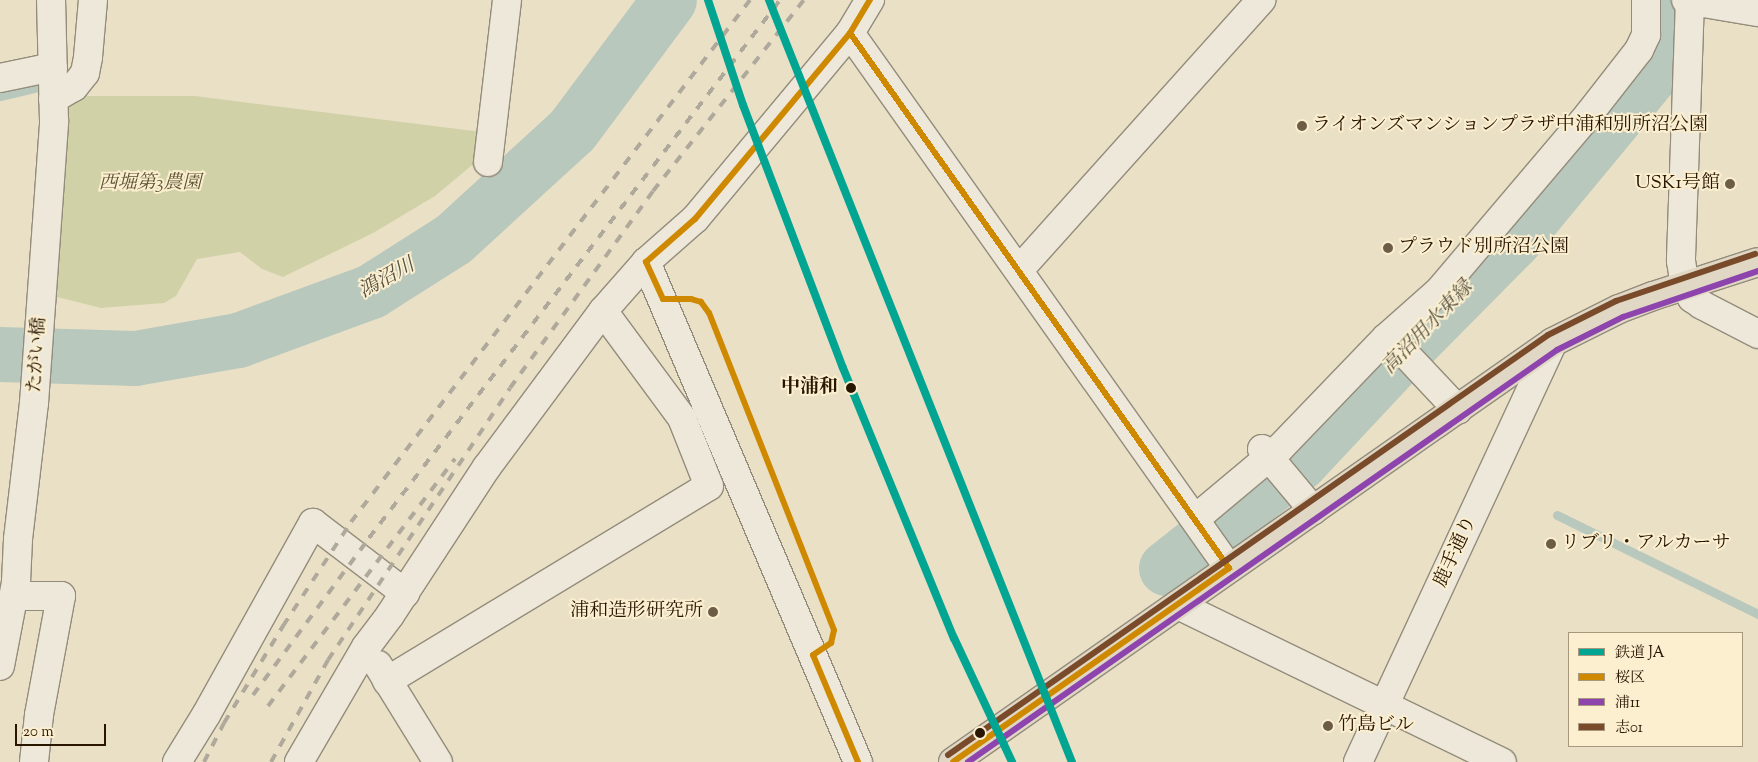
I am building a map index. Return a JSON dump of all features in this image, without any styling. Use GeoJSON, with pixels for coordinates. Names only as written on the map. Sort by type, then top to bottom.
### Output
{"type":"FeatureCollection","features":[{"type":"Feature","properties":{"kind":"main road"},"geometry":{"type":"LineString","coordinates":[[953,762],[1553,342],[1619,309],[1684,285],[1758,262]]}},
{"type":"Feature","properties":{"kind":"street","name":"たがい橋"},"geometry":{"type":"LineString","coordinates":[[0,666],[14,596],[34,403],[53,83],[51,0]]}},
{"type":"Feature","properties":{"kind":"street"},"geometry":{"type":"LineString","coordinates":[[0,78],[74,87],[85,73],[93,0]]}},
{"type":"Feature","properties":{"kind":"street"},"geometry":{"type":"LineString","coordinates":[[488,162],[507,0]]}},
{"type":"Feature","properties":{"kind":"street"},"geometry":{"type":"LineString","coordinates":[[299,762],[366,647],[405,593],[487,467],[603,311],[646,262],[695,219],[850,33],[870,0]]}},
{"type":"Feature","properties":{"kind":"street"},"geometry":{"type":"LineString","coordinates":[[1019,270],[1261,0]]}},
{"type":"Feature","properties":{"kind":"street"},"geometry":{"type":"LineString","coordinates":[[1202,529],[1276,464],[1326,402],[1392,342],[1440,290],[1595,107],[1639,50],[1646,35],[1646,0]]}},
{"type":"Feature","properties":{"kind":"street"},"geometry":{"type":"LineString","coordinates":[[1758,12],[1689,0],[1681,261],[1684,285],[1692,298],[1758,334]]}},
{"type":"Feature","properties":{"kind":"street"},"geometry":{"type":"LineString","coordinates":[[850,33],[1229,568]]}},
{"type":"Feature","properties":{"kind":"street"},"geometry":{"type":"LineString","coordinates":[[646,262],[858,762]]}},
{"type":"Feature","properties":{"kind":"street"},"geometry":{"type":"LineString","coordinates":[[387,681],[709,486],[682,418],[603,311]]}},
{"type":"Feature","properties":{"kind":"street"},"geometry":{"type":"LineString","coordinates":[[1392,342],[1458,410]]}},
{"type":"Feature","properties":{"kind":"street","name":"鹿手通り"},"geometry":{"type":"LineString","coordinates":[[1358,762],[1553,342]]}},
{"type":"Feature","properties":{"kind":"street"},"geometry":{"type":"LineString","coordinates":[[1276,464],[1313,510]]}},
{"type":"Feature","properties":{"kind":"street"},"geometry":{"type":"LineString","coordinates":[[177,762],[233,668],[313,523],[405,593]]}},
{"type":"Feature","properties":{"kind":"street"},"geometry":{"type":"LineString","coordinates":[[14,596],[61,596],[38,715],[34,762]]}},
{"type":"Feature","properties":{"kind":"street"},"geometry":{"type":"LineString","coordinates":[[1178,605],[1502,762]]}},
{"type":"Feature","properties":{"kind":"street"},"geometry":{"type":"LineString","coordinates":[[366,647],[438,762]]}},
{"type":"Feature","properties":{"kind":"green space","name":"西堀第3農園"},"geometry":{"type":"Polygon","coordinates":[[[84,96],[195,96],[482,132],[477,161],[435,196],[373,233],[283,277],[262,269],[240,252],[197,259],[176,296],[164,303],[101,308],[49,295],[62,106],[84,96]]]}},
{"type":"Feature","properties":{"kind":"waterway","name":"鴻沼川"},"geometry":{"type":"LineString","coordinates":[[0,354],[135,358],[238,340],[371,291],[453,239],[572,130],[669,0]]}},
{"type":"Feature","properties":{"kind":"waterway","name":"高沼用水東縁"},"geometry":{"type":"LineString","coordinates":[[1166,568],[1300,462],[1400,355],[1513,241],[1657,67],[1666,47],[1667,0]]}},
{"type":"Feature","properties":{"kind":"waterway"},"geometry":{"type":"LineString","coordinates":[[0,96],[51,84]]}},
{"type":"Feature","properties":{"kind":"waterway"},"geometry":{"type":"LineString","coordinates":[[1557,515],[1758,614]]}},
{"type":"Feature","properties":{"kind":"railway"},"geometry":{"type":"LineString","coordinates":[[204,762],[224,723],[283,626],[351,522],[750,0]]}},
{"type":"Feature","properties":{"kind":"railway"},"geometry":{"type":"LineString","coordinates":[[253,695],[369,538],[780,0]]}},
{"type":"Feature","properties":{"kind":"railway"},"geometry":{"type":"LineString","coordinates":[[271,762],[328,660],[510,388],[653,191],[804,0]]}},
{"type":"Feature","properties":{"kind":"railway"},"geometry":{"type":"LineString","coordinates":[[268,706],[455,459]]}},
{"type":"Feature","properties":{"kind":"rail line","name":"JA"},"geometry":{"type":"LineString","coordinates":[[708,0],[743,105],[843,368],[954,638],[1012,762]]}},
{"type":"Feature","properties":{"kind":"rail line","name":"JA"},"geometry":{"type":"LineString","coordinates":[[769,0],[1072,762]]}},
{"type":"Feature","properties":{"kind":"transit line","name":"桜区"},"geometry":{"type":"LineString","coordinates":[[858,762],[813,655],[831,643],[834,630],[709,313],[701,302],[691,299],[663,299],[646,262],[695,219],[850,33],[870,0]]}},
{"type":"Feature","properties":{"kind":"transit line","name":"桜区"},"geometry":{"type":"LineString","coordinates":[[850,33],[1229,568],[953,762]]}},
{"type":"Feature","properties":{"kind":"transit line","name":"志01"},"geometry":{"type":"LineString","coordinates":[[948,755],[1548,335],[1616,301],[1755,254]]}},
{"type":"Feature","properties":{"kind":"transit line","name":"浦11"},"geometry":{"type":"LineString","coordinates":[[968,762],[1557,350],[1623,317],[1758,271]]}},
{"type":"Feature","properties":{"kind":"place","name":"ライオンズマンションプラザ中浦和別所沼公園"},"geometry":{"type":"Point","coordinates":[1302,126]}},
{"type":"Feature","properties":{"kind":"place","name":"USK1号館"},"geometry":{"type":"Point","coordinates":[1730,184]}},
{"type":"Feature","properties":{"kind":"place","name":"プラウド別所沼公園"},"geometry":{"type":"Point","coordinates":[1388,248]}},
{"type":"Feature","properties":{"kind":"place","name":"中浦和"},"geometry":{"type":"Point","coordinates":[851,388]}},
{"type":"Feature","properties":{"kind":"place","name":"リブリ・アルカーサ"},"geometry":{"type":"Point","coordinates":[1551,544]}},
{"type":"Feature","properties":{"kind":"place","name":"浦和造形研究所"},"geometry":{"type":"Point","coordinates":[713,612]}},
{"type":"Feature","properties":{"kind":"place","name":"竹島ビル"},"geometry":{"type":"Point","coordinates":[1328,726]}}]}
